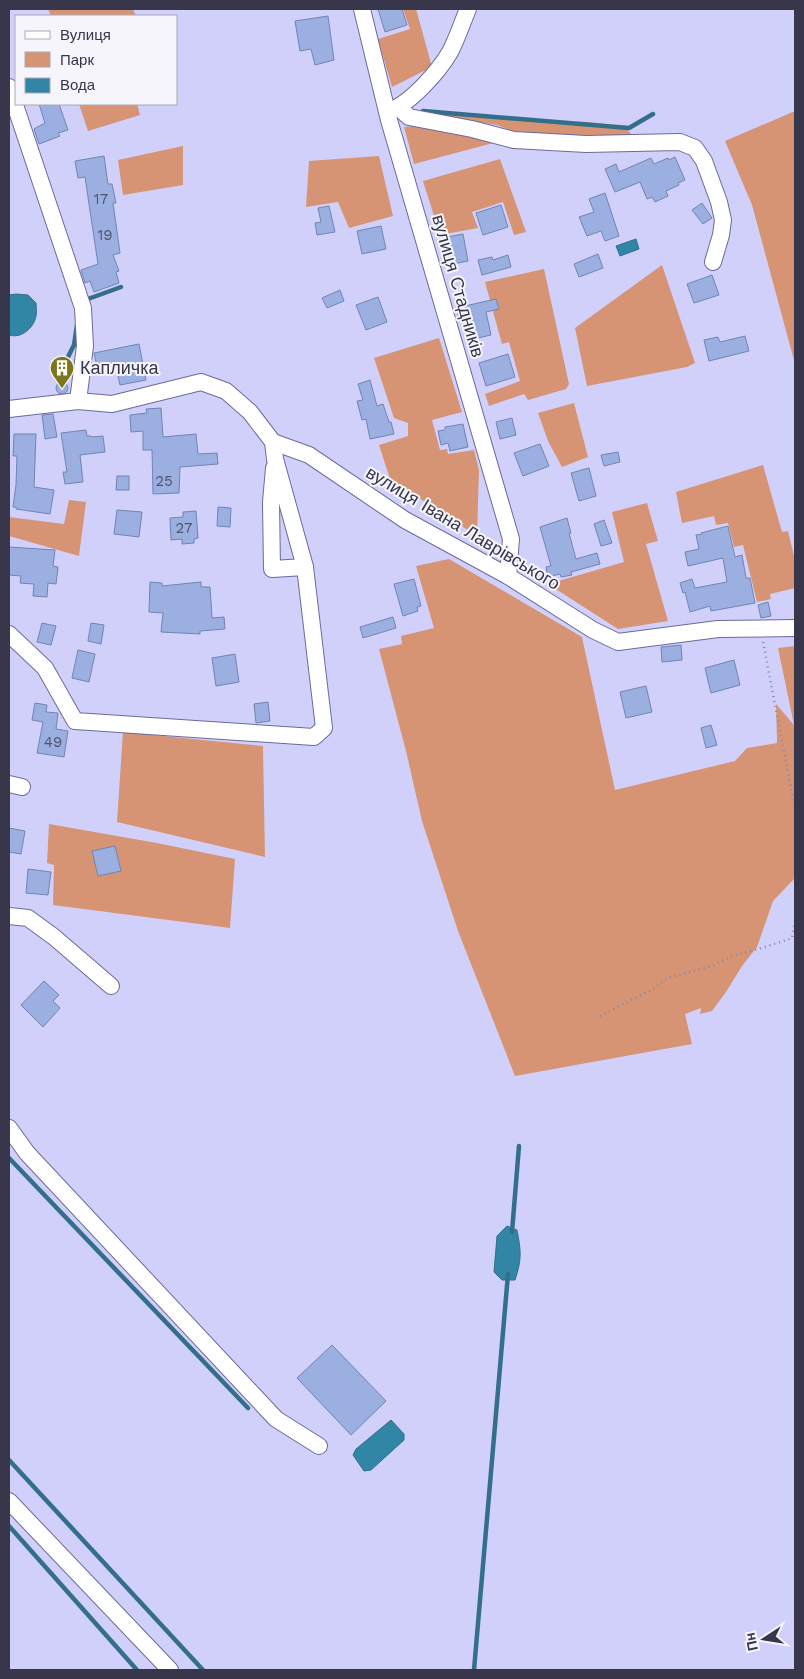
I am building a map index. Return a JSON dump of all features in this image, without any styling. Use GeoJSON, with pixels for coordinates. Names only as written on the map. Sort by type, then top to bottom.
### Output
{"type":"FeatureCollection","features":[{"type":"Feature","properties":{"kind":"street","name":"вулиця Стадників"},"geometry":{"type":"LineString","coordinates":[[362,9],[393,110],[511,539],[508,576]]}},
{"type":"Feature","properties":{"kind":"street"},"geometry":{"type":"LineString","coordinates":[[468,9],[450,52],[420,90],[393,110],[409,117],[472,129],[514,140],[586,144],[680,142],[695,148],[704,161],[720,202],[723,220],[721,235],[713,262]]}},
{"type":"Feature","properties":{"kind":"street"},"geometry":{"type":"LineString","coordinates":[[9,87],[15,105]]}},
{"type":"Feature","properties":{"kind":"street"},"geometry":{"type":"LineString","coordinates":[[15,105],[83,308],[85,346],[78,401]]}},
{"type":"Feature","properties":{"kind":"street"},"geometry":{"type":"LineString","coordinates":[[9,409],[78,401],[112,404],[201,382],[226,391],[250,412],[274,442],[275,459],[271,502],[272,568],[305,567]]}},
{"type":"Feature","properties":{"kind":"street","name":"вулиця Івана Лаврівського"},"geometry":{"type":"LineString","coordinates":[[274,442],[309,455],[404,520],[508,576],[593,630],[618,642],[718,629],[795,628]]}},
{"type":"Feature","properties":{"kind":"street"},"geometry":{"type":"LineString","coordinates":[[9,634],[45,668],[75,721],[314,738],[324,728],[305,567],[275,459]]}},
{"type":"Feature","properties":{"kind":"street"},"geometry":{"type":"LineString","coordinates":[[9,916],[28,918],[54,937],[111,986]]}},
{"type":"Feature","properties":{"kind":"street"},"geometry":{"type":"LineString","coordinates":[[9,1128],[27,1153],[276,1419],[319,1446]]}},
{"type":"Feature","properties":{"kind":"street"},"geometry":{"type":"LineString","coordinates":[[9,1501],[170,1670]]}},
{"type":"Feature","properties":{"kind":"path"},"geometry":{"type":"LineString","coordinates":[[762,628],[764,653],[795,809]]}},
{"type":"Feature","properties":{"kind":"path"},"geometry":{"type":"LineString","coordinates":[[795,921],[792,938],[795,943]]}},
{"type":"Feature","properties":{"kind":"path"},"geometry":{"type":"LineString","coordinates":[[600,1016],[654,989],[668,978],[712,966],[732,956],[792,938]]}},
{"type":"Feature","properties":{"kind":"green space"},"geometry":{"type":"Polygon","coordinates":[[[48,9],[133,9],[136,15],[51,15],[48,9]]]}},
{"type":"Feature","properties":{"kind":"green space"},"geometry":{"type":"Polygon","coordinates":[[[403,9],[416,9],[432,67],[392,87],[378,39],[410,29],[403,9]]]}},
{"type":"Feature","properties":{"kind":"green space"},"geometry":{"type":"Polygon","coordinates":[[[79,105],[137,105],[140,115],[88,131],[79,105]]]}},
{"type":"Feature","properties":{"kind":"green space"},"geometry":{"type":"Polygon","coordinates":[[[795,111],[795,364],[752,205],[725,141],[795,111]]]}},
{"type":"Feature","properties":{"kind":"green space"},"geometry":{"type":"Polygon","coordinates":[[[426,113],[588,122],[624,126],[631,134],[618,140],[512,131],[497,125],[478,122],[439,124],[426,113]]]}},
{"type":"Feature","properties":{"kind":"green space"},"geometry":{"type":"Polygon","coordinates":[[[415,126],[465,133],[497,142],[414,164],[404,127],[415,126]]]}},
{"type":"Feature","properties":{"kind":"green space"},"geometry":{"type":"Polygon","coordinates":[[[183,146],[183,185],[123,195],[118,160],[183,146]]]}},
{"type":"Feature","properties":{"kind":"green space"},"geometry":{"type":"Polygon","coordinates":[[[379,156],[393,216],[349,228],[338,202],[306,207],[309,161],[379,156]]]}},
{"type":"Feature","properties":{"kind":"green space"},"geometry":{"type":"Polygon","coordinates":[[[500,159],[526,232],[514,235],[503,202],[472,212],[478,228],[440,235],[423,181],[500,159]]]}},
{"type":"Feature","properties":{"kind":"green space"},"geometry":{"type":"Polygon","coordinates":[[[662,265],[695,363],[687,367],[587,386],[575,328],[662,265]]]}},
{"type":"Feature","properties":{"kind":"green space"},"geometry":{"type":"Polygon","coordinates":[[[544,269],[569,384],[566,389],[528,400],[524,394],[489,406],[485,394],[520,381],[509,342],[502,344],[485,282],[544,269]]]}},
{"type":"Feature","properties":{"kind":"green space"},"geometry":{"type":"Polygon","coordinates":[[[439,338],[462,412],[432,420],[440,450],[447,449],[448,454],[474,450],[479,470],[477,536],[390,479],[379,445],[408,436],[408,423],[394,418],[374,358],[439,338]]]}},
{"type":"Feature","properties":{"kind":"green space"},"geometry":{"type":"Polygon","coordinates":[[[574,403],[588,457],[562,467],[548,441],[538,413],[574,403]]]}},
{"type":"Feature","properties":{"kind":"green space"},"geometry":{"type":"Polygon","coordinates":[[[763,465],[782,532],[788,531],[795,560],[795,588],[770,594],[771,599],[757,602],[743,545],[734,547],[728,523],[716,525],[714,516],[682,523],[676,492],[763,465]]]}},
{"type":"Feature","properties":{"kind":"green space"},"geometry":{"type":"Polygon","coordinates":[[[69,500],[86,502],[79,556],[9,536],[9,517],[64,524],[69,500]]]}},
{"type":"Feature","properties":{"kind":"green space"},"geometry":{"type":"Polygon","coordinates":[[[647,503],[658,541],[646,544],[668,621],[618,629],[548,584],[624,562],[612,512],[647,503]]]}},
{"type":"Feature","properties":{"kind":"green space"},"geometry":{"type":"Polygon","coordinates":[[[449,559],[582,637],[615,790],[735,761],[747,748],[777,743],[776,704],[794,725],[778,648],[795,646],[795,889],[794,879],[773,901],[757,947],[712,1011],[700,1014],[701,1008],[685,1014],[692,1044],[515,1076],[458,931],[422,821],[379,649],[402,644],[401,636],[434,628],[416,566],[449,559]]]}},
{"type":"Feature","properties":{"kind":"green space"},"geometry":{"type":"Polygon","coordinates":[[[123,732],[263,746],[265,857],[117,822],[123,732]]]}},
{"type":"Feature","properties":{"kind":"green space"},"geometry":{"type":"Polygon","coordinates":[[[49,824],[235,859],[230,928],[53,905],[54,865],[47,863],[49,824]]]}},
{"type":"Feature","properties":{"kind":"water"},"geometry":{"type":"Polygon","coordinates":[[[636,239],[639,249],[620,256],[616,246],[636,239]]]}},
{"type":"Feature","properties":{"kind":"water"},"geometry":{"type":"Polygon","coordinates":[[[9,295],[28,295],[36,303],[36,313],[33,325],[26,332],[14,336],[9,335],[9,295]]]}},
{"type":"Feature","properties":{"kind":"water"},"geometry":{"type":"Polygon","coordinates":[[[507,1226],[517,1230],[520,1260],[515,1280],[502,1280],[494,1272],[497,1236],[507,1226]]]}},
{"type":"Feature","properties":{"kind":"water"},"geometry":{"type":"Polygon","coordinates":[[[391,1420],[404,1434],[404,1440],[371,1470],[364,1471],[353,1455],[356,1449],[391,1420]]]}},
{"type":"Feature","properties":{"kind":"building"},"geometry":{"type":"Polygon","coordinates":[[[378,9],[402,9],[407,25],[385,32],[378,9]]]}},
{"type":"Feature","properties":{"kind":"building"},"geometry":{"type":"Polygon","coordinates":[[[328,16],[334,60],[315,65],[311,49],[300,51],[295,21],[328,16]]]}},
{"type":"Feature","properties":{"kind":"building"},"geometry":{"type":"Polygon","coordinates":[[[39,105],[59,105],[68,130],[58,133],[60,136],[39,144],[34,129],[45,123],[39,105]]]}},
{"type":"Feature","properties":{"kind":"building"},"geometry":{"type":"Polygon","coordinates":[[[104,156],[108,184],[112,184],[116,203],[113,203],[120,253],[113,255],[119,271],[116,272],[119,283],[94,292],[90,281],[85,283],[81,270],[98,264],[85,177],[78,178],[75,161],[104,156]]]}},
{"type":"Feature","properties":{"kind":"building"},"geometry":{"type":"Polygon","coordinates":[[[675,157],[685,180],[666,191],[668,196],[655,202],[652,197],[647,199],[640,182],[615,192],[605,169],[616,164],[619,172],[651,158],[654,164],[675,157]]]}},
{"type":"Feature","properties":{"kind":"building"},"geometry":{"type":"Polygon","coordinates":[[[605,193],[619,236],[605,241],[601,231],[587,236],[579,217],[594,212],[589,199],[605,193]]]}},
{"type":"Feature","properties":{"kind":"building"},"geometry":{"type":"Polygon","coordinates":[[[702,203],[712,218],[703,224],[692,210],[702,203]]]}},
{"type":"Feature","properties":{"kind":"building"},"geometry":{"type":"Polygon","coordinates":[[[501,205],[508,227],[483,235],[476,213],[501,205]]]}},
{"type":"Feature","properties":{"kind":"building"},"geometry":{"type":"Polygon","coordinates":[[[329,206],[335,232],[317,235],[315,223],[321,222],[318,208],[329,206]]]}},
{"type":"Feature","properties":{"kind":"building"},"geometry":{"type":"Polygon","coordinates":[[[381,226],[386,249],[362,254],[357,231],[381,226]]]}},
{"type":"Feature","properties":{"kind":"building"},"geometry":{"type":"Polygon","coordinates":[[[463,234],[468,261],[448,265],[442,238],[463,234]]]}},
{"type":"Feature","properties":{"kind":"building"},"geometry":{"type":"Polygon","coordinates":[[[598,254],[603,268],[579,277],[574,264],[598,254]]]}},
{"type":"Feature","properties":{"kind":"building"},"geometry":{"type":"Polygon","coordinates":[[[508,255],[511,267],[482,275],[478,260],[492,257],[493,260],[508,255]]]}},
{"type":"Feature","properties":{"kind":"building"},"geometry":{"type":"Polygon","coordinates":[[[712,275],[719,295],[694,303],[687,284],[712,275]]]}},
{"type":"Feature","properties":{"kind":"building"},"geometry":{"type":"Polygon","coordinates":[[[340,290],[344,301],[327,308],[322,298],[340,290]]]}},
{"type":"Feature","properties":{"kind":"building"},"geometry":{"type":"Polygon","coordinates":[[[378,297],[387,322],[366,330],[356,305],[378,297]]]}},
{"type":"Feature","properties":{"kind":"building"},"geometry":{"type":"Polygon","coordinates":[[[496,299],[499,309],[486,312],[491,335],[474,339],[469,316],[459,319],[456,308],[496,299]]]}},
{"type":"Feature","properties":{"kind":"building"},"geometry":{"type":"Polygon","coordinates":[[[745,336],[749,351],[709,361],[704,340],[718,337],[720,342],[745,336]]]}},
{"type":"Feature","properties":{"kind":"building"},"geometry":{"type":"Polygon","coordinates":[[[139,344],[146,380],[120,385],[115,362],[97,367],[94,353],[139,344]]]}},
{"type":"Feature","properties":{"kind":"building"},"geometry":{"type":"Polygon","coordinates":[[[508,354],[515,377],[486,386],[479,363],[508,354]]]}},
{"type":"Feature","properties":{"kind":"building"},"geometry":{"type":"Polygon","coordinates":[[[370,380],[377,406],[383,404],[394,434],[370,439],[366,419],[362,420],[357,401],[363,400],[358,384],[370,380]]]}},
{"type":"Feature","properties":{"kind":"building","name":"Капличка"},"geometry":{"type":"Polygon","coordinates":[[[60,382],[64,382],[68,388],[64,394],[60,394],[56,390],[56,386],[60,382]]]}},
{"type":"Feature","properties":{"kind":"building"},"geometry":{"type":"Polygon","coordinates":[[[161,408],[163,437],[196,434],[198,454],[217,453],[218,464],[180,467],[179,493],[153,494],[152,450],[143,450],[143,431],[131,432],[130,415],[147,413],[146,409],[161,408]]]}},
{"type":"Feature","properties":{"kind":"building"},"geometry":{"type":"Polygon","coordinates":[[[53,414],[57,437],[45,439],[42,415],[53,414]]]}},
{"type":"Feature","properties":{"kind":"building"},"geometry":{"type":"Polygon","coordinates":[[[512,418],[516,435],[500,439],[496,422],[512,418]]]}},
{"type":"Feature","properties":{"kind":"building"},"geometry":{"type":"Polygon","coordinates":[[[463,424],[468,447],[450,451],[448,443],[441,445],[438,431],[445,430],[445,427],[463,424]]]}},
{"type":"Feature","properties":{"kind":"building"},"geometry":{"type":"Polygon","coordinates":[[[86,430],[87,436],[103,436],[105,452],[80,455],[83,482],[65,484],[63,472],[67,472],[61,433],[86,430]]]}},
{"type":"Feature","properties":{"kind":"building"},"geometry":{"type":"Polygon","coordinates":[[[14,434],[36,434],[34,487],[54,490],[50,514],[13,507],[17,456],[13,456],[14,434]]]}},
{"type":"Feature","properties":{"kind":"building"},"geometry":{"type":"Polygon","coordinates":[[[540,444],[549,466],[523,476],[514,453],[540,444]]]}},
{"type":"Feature","properties":{"kind":"building"},"geometry":{"type":"Polygon","coordinates":[[[618,452],[620,462],[604,466],[601,455],[618,452]]]}},
{"type":"Feature","properties":{"kind":"building"},"geometry":{"type":"Polygon","coordinates":[[[589,468],[596,496],[579,501],[571,473],[589,468]]]}},
{"type":"Feature","properties":{"kind":"building"},"geometry":{"type":"Polygon","coordinates":[[[117,476],[129,476],[129,490],[116,490],[117,476]]]}},
{"type":"Feature","properties":{"kind":"building"},"geometry":{"type":"Polygon","coordinates":[[[218,507],[231,508],[230,527],[217,526],[218,507]]]}},
{"type":"Feature","properties":{"kind":"building"},"geometry":{"type":"Polygon","coordinates":[[[117,510],[142,512],[139,537],[114,534],[117,510]]]}},
{"type":"Feature","properties":{"kind":"building"},"geometry":{"type":"Polygon","coordinates":[[[196,511],[198,538],[194,539],[194,543],[182,544],[182,539],[171,540],[170,518],[183,517],[183,512],[196,511]]]}},
{"type":"Feature","properties":{"kind":"building"},"geometry":{"type":"Polygon","coordinates":[[[567,518],[576,559],[597,553],[600,564],[571,572],[572,575],[561,577],[560,574],[548,577],[546,567],[551,566],[540,527],[567,518]]]}},
{"type":"Feature","properties":{"kind":"building"},"geometry":{"type":"Polygon","coordinates":[[[604,520],[612,543],[601,546],[594,524],[604,520]]]}},
{"type":"Feature","properties":{"kind":"building"},"geometry":{"type":"Polygon","coordinates":[[[728,526],[735,557],[742,555],[746,578],[750,578],[755,603],[711,611],[710,606],[690,612],[685,592],[683,593],[680,583],[692,579],[695,588],[727,582],[723,558],[688,566],[685,552],[699,549],[696,535],[728,526]]]}},
{"type":"Feature","properties":{"kind":"building"},"geometry":{"type":"Polygon","coordinates":[[[9,547],[55,550],[53,566],[58,567],[56,584],[48,583],[47,597],[33,596],[34,584],[20,583],[21,576],[9,575],[9,547]]]}},
{"type":"Feature","properties":{"kind":"building"},"geometry":{"type":"Polygon","coordinates":[[[414,579],[421,606],[417,607],[418,611],[403,616],[394,584],[414,579]]]}},
{"type":"Feature","properties":{"kind":"building"},"geometry":{"type":"Polygon","coordinates":[[[150,582],[162,583],[162,586],[201,582],[201,587],[210,587],[212,618],[224,617],[225,629],[200,631],[200,634],[161,632],[163,613],[149,612],[150,582]]]}},
{"type":"Feature","properties":{"kind":"building"},"geometry":{"type":"Polygon","coordinates":[[[768,602],[771,616],[761,618],[758,605],[768,602]]]}},
{"type":"Feature","properties":{"kind":"building"},"geometry":{"type":"Polygon","coordinates":[[[393,617],[396,628],[363,638],[360,627],[393,617]]]}},
{"type":"Feature","properties":{"kind":"building"},"geometry":{"type":"Polygon","coordinates":[[[42,623],[56,626],[51,645],[37,642],[42,623]]]}},
{"type":"Feature","properties":{"kind":"building"},"geometry":{"type":"Polygon","coordinates":[[[91,623],[104,625],[101,644],[88,641],[91,623]]]}},
{"type":"Feature","properties":{"kind":"building"},"geometry":{"type":"Polygon","coordinates":[[[681,645],[682,660],[662,662],[661,647],[681,645]]]}},
{"type":"Feature","properties":{"kind":"building"},"geometry":{"type":"Polygon","coordinates":[[[78,650],[95,654],[89,682],[72,678],[78,650]]]}},
{"type":"Feature","properties":{"kind":"building"},"geometry":{"type":"Polygon","coordinates":[[[235,654],[239,682],[216,686],[212,658],[235,654]]]}},
{"type":"Feature","properties":{"kind":"building"},"geometry":{"type":"Polygon","coordinates":[[[734,660],[740,685],[711,693],[705,668],[734,660]]]}},
{"type":"Feature","properties":{"kind":"building"},"geometry":{"type":"Polygon","coordinates":[[[646,686],[652,712],[626,718],[620,692],[646,686]]]}},
{"type":"Feature","properties":{"kind":"building"},"geometry":{"type":"Polygon","coordinates":[[[268,702],[270,721],[256,723],[254,704],[268,702]]]}},
{"type":"Feature","properties":{"kind":"building"},"geometry":{"type":"Polygon","coordinates":[[[35,703],[47,705],[46,712],[58,713],[56,729],[68,731],[64,757],[37,753],[43,722],[32,720],[35,703]]]}},
{"type":"Feature","properties":{"kind":"building"},"geometry":{"type":"Polygon","coordinates":[[[711,725],[717,745],[706,748],[701,728],[711,725]]]}},
{"type":"Feature","properties":{"kind":"building"},"geometry":{"type":"Polygon","coordinates":[[[9,828],[25,831],[21,854],[9,852],[9,828]]]}},
{"type":"Feature","properties":{"kind":"building"},"geometry":{"type":"Polygon","coordinates":[[[115,846],[121,871],[98,876],[92,851],[115,846]]]}},
{"type":"Feature","properties":{"kind":"building"},"geometry":{"type":"Polygon","coordinates":[[[28,869],[51,872],[48,895],[26,893],[28,869]]]}},
{"type":"Feature","properties":{"kind":"building"},"geometry":{"type":"Polygon","coordinates":[[[44,981],[59,995],[53,1001],[60,1008],[43,1027],[21,1005],[44,981]]]}},
{"type":"Feature","properties":{"kind":"building"},"geometry":{"type":"Polygon","coordinates":[[[332,1345],[386,1401],[351,1435],[297,1378],[332,1345]]]}},
{"type":"Feature","properties":{"kind":"waterway"},"geometry":{"type":"LineString","coordinates":[[423,111],[629,128],[653,114]]}},
{"type":"Feature","properties":{"kind":"waterway"},"geometry":{"type":"LineString","coordinates":[[88,299],[121,287]]}},
{"type":"Feature","properties":{"kind":"waterway"},"geometry":{"type":"LineString","coordinates":[[66,361],[74,345],[77,325]]}},
{"type":"Feature","properties":{"kind":"waterway"},"geometry":{"type":"LineString","coordinates":[[512,1232],[519,1146]]}},
{"type":"Feature","properties":{"kind":"waterway"},"geometry":{"type":"LineString","coordinates":[[9,1158],[248,1408]]}},
{"type":"Feature","properties":{"kind":"waterway"},"geometry":{"type":"LineString","coordinates":[[474,1670],[508,1274]]}},
{"type":"Feature","properties":{"kind":"waterway"},"geometry":{"type":"LineString","coordinates":[[9,1460],[203,1670]]}},
{"type":"Feature","properties":{"kind":"waterway"},"geometry":{"type":"LineString","coordinates":[[9,1526],[137,1670]]}},
{"type":"Feature","properties":{"kind":"place","name":"Капличка"},"geometry":{"type":"Point","coordinates":[62,389]}}]}
